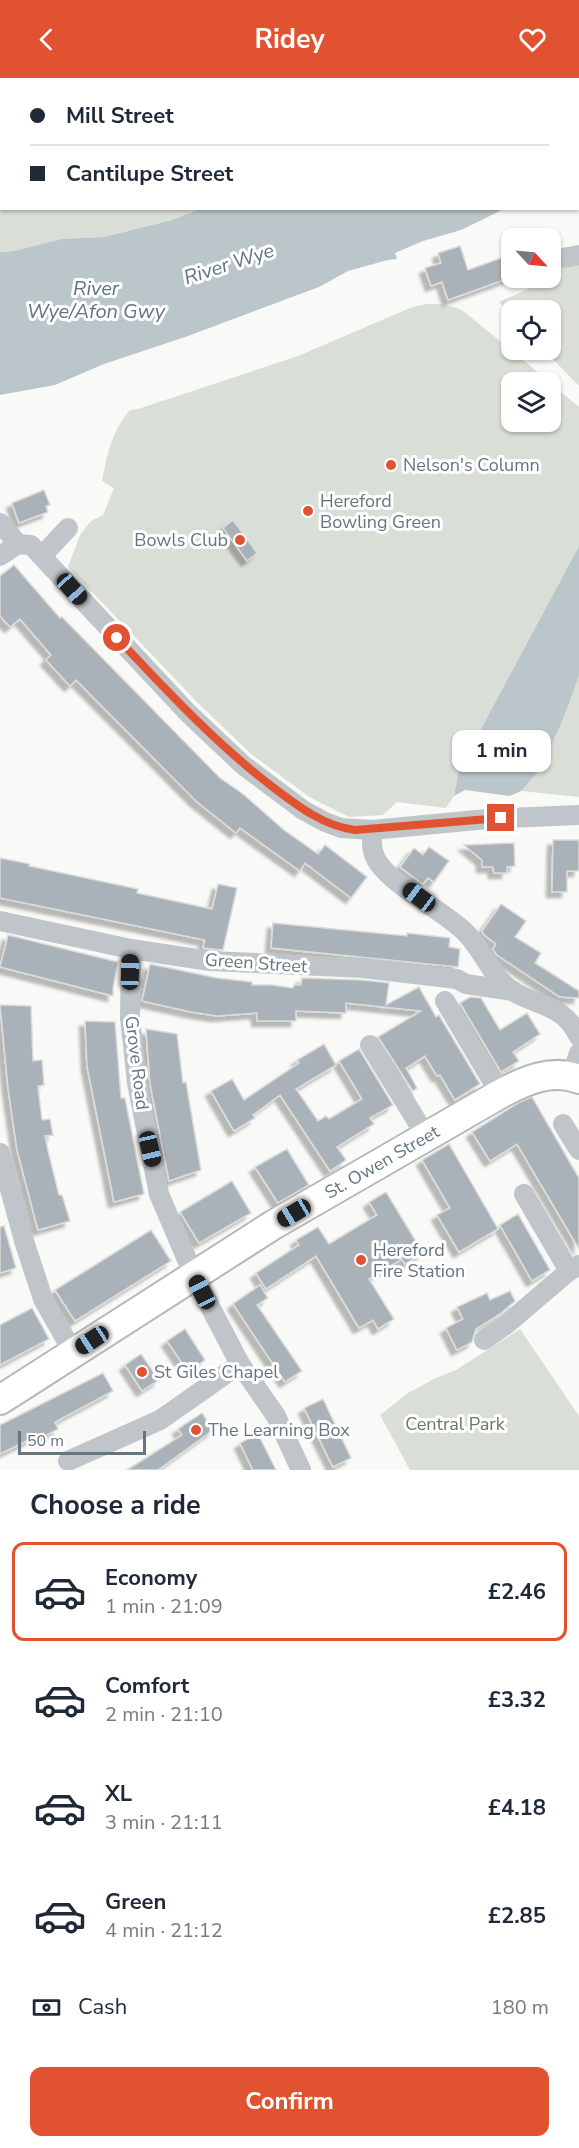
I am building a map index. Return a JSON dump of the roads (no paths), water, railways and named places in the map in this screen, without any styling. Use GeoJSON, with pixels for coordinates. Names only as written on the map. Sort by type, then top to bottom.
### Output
{"type":"FeatureCollection","features":[{"type":"Feature","properties":{"kind":"highway","name":"St. Owen Street"},"geometry":{"type":"LineString","coordinates":[[0,1400],[273,1225],[426,1136],[533,1078],[576,1069]]}},
{"type":"Feature","properties":{"kind":"street"},"geometry":{"type":"LineString","coordinates":[[0,523],[18,544]]}},
{"type":"Feature","properties":{"kind":"street"},"geometry":{"type":"LineString","coordinates":[[42,556],[68,528]]}},
{"type":"Feature","properties":{"kind":"street"},"geometry":{"type":"LineString","coordinates":[[0,556],[18,544],[31,545],[188,713],[243,765],[303,810],[325,822],[342,828],[372,830],[487,819],[579,815]]}},
{"type":"Feature","properties":{"kind":"street"},"geometry":{"type":"LineString","coordinates":[[372,830],[372,852],[389,875],[463,930],[475,942],[483,959],[513,991],[562,1015],[572,1022],[579,1037]]}},
{"type":"Feature","properties":{"kind":"street","name":"Green Street"},"geometry":{"type":"LineString","coordinates":[[0,921],[131,949],[210,961],[363,968],[457,979],[466,984],[513,991]]}},
{"type":"Feature","properties":{"kind":"street","name":"Grove Road"},"geometry":{"type":"LineString","coordinates":[[131,949],[130,1018],[141,1105],[159,1194],[194,1276],[240,1364],[276,1416],[302,1470]]}},
{"type":"Feature","properties":{"kind":"street"},"geometry":{"type":"LineString","coordinates":[[457,979],[473,969],[477,961],[478,949]]}},
{"type":"Feature","properties":{"kind":"street"},"geometry":{"type":"LineString","coordinates":[[445,1001],[500,1094]]}},
{"type":"Feature","properties":{"kind":"street"},"geometry":{"type":"LineString","coordinates":[[370,1045],[426,1136]]}},
{"type":"Feature","properties":{"kind":"street"},"geometry":{"type":"LineString","coordinates":[[563,1124],[579,1150]]}},
{"type":"Feature","properties":{"kind":"street"},"geometry":{"type":"LineString","coordinates":[[0,1153],[43,1299],[73,1352]]}},
{"type":"Feature","properties":{"kind":"street"},"geometry":{"type":"LineString","coordinates":[[484,1340],[507,1324],[574,1268],[524,1194]]}},
{"type":"Feature","properties":{"kind":"street"},"geometry":{"type":"LineString","coordinates":[[68,1461],[160,1420],[240,1364]]}},
{"type":"Feature","properties":{"kind":"water","name":"River Wye/Afon Gwy"},"geometry":{"type":"Polygon","coordinates":[[[198,210],[502,210],[461,230],[423,241],[395,253],[397,259],[348,271],[319,287],[188,336],[104,364],[55,385],[0,395],[0,252],[14,251],[61,239],[104,237],[172,220],[198,210]]]}},
{"type":"Feature","properties":{"kind":"water"},"geometry":{"type":"Polygon","coordinates":[[[579,546],[579,676],[562,722],[539,771],[521,791],[510,796],[465,790],[454,796],[459,770],[579,546]]]}},
{"type":"Feature","properties":{"kind":"place","name":"Nelson's Column"},"geometry":{"type":"Point","coordinates":[391,465]}},
{"type":"Feature","properties":{"kind":"place","name":"Hereford Bowling Green"},"geometry":{"type":"Point","coordinates":[308,511]}},
{"type":"Feature","properties":{"kind":"place","name":"Bowls Club"},"geometry":{"type":"Point","coordinates":[240,540]}},
{"type":"Feature","properties":{"kind":"place","name":"Hereford Fire Station"},"geometry":{"type":"Point","coordinates":[361,1260]}},
{"type":"Feature","properties":{"kind":"place","name":"St Giles Chapel"},"geometry":{"type":"Point","coordinates":[142,1372]}},
{"type":"Feature","properties":{"kind":"place","name":"The Learning Box"},"geometry":{"type":"Point","coordinates":[196,1430]}},
{"type":"Feature","properties":{"kind":"water label","name":"River Wye"},"geometry":{"type":"Point","coordinates":[229,264]}},
{"type":"Feature","properties":{"kind":"park label","name":"Central Park"},"geometry":{"type":"Point","coordinates":[455,1424]}}]}
